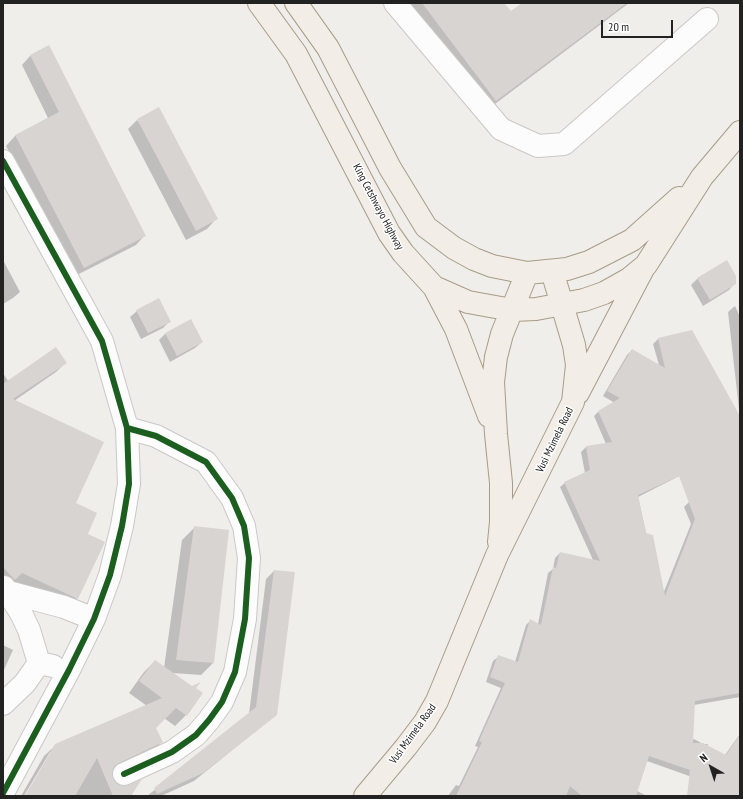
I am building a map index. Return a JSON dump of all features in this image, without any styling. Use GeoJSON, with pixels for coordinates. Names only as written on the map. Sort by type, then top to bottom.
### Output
{"type":"FeatureCollection","features":[{"type":"Feature","properties":{"kind":"main road","name":"King Cetshwayo Highway"},"geometry":{"type":"LineString","coordinates":[[259,3],[296,54],[389,232],[403,253],[434,287],[468,302],[512,310],[562,305],[604,293],[629,279],[646,265],[702,177],[740,132]]}},
{"type":"Feature","properties":{"kind":"main road","name":"King Cetshwayo Highway"},"geometry":{"type":"LineString","coordinates":[[296,3],[328,48],[376,141],[426,227],[454,248],[474,259],[492,266],[527,273],[552,272],[589,262],[632,240],[702,177]]}},
{"type":"Feature","properties":{"kind":"main road"},"geometry":{"type":"LineString","coordinates":[[573,402],[646,265]]}},
{"type":"Feature","properties":{"kind":"main road","name":"Vusi Mzimela Road"},"geometry":{"type":"LineString","coordinates":[[365,796],[411,741],[437,701],[498,556],[573,402],[577,365],[574,345],[552,272]]}},
{"type":"Feature","properties":{"kind":"main road","name":"Vusi Mzimela Road"},"geometry":{"type":"LineString","coordinates":[[498,556],[501,522],[501,483],[493,382],[496,357],[502,334],[527,273]]}},
{"type":"Feature","properties":{"kind":"main road"},"geometry":{"type":"LineString","coordinates":[[434,287],[456,329],[496,434]]}},
{"type":"Feature","properties":{"kind":"street"},"geometry":{"type":"LineString","coordinates":[[395,3],[501,129],[538,146],[564,144],[707,19]]}},
{"type":"Feature","properties":{"kind":"street"},"geometry":{"type":"LineString","coordinates":[[3,161],[102,341],[127,428],[129,484],[122,526],[110,575],[94,619],[69,670],[3,793]]}},
{"type":"Feature","properties":{"kind":"street"},"geometry":{"type":"LineString","coordinates":[[124,774],[172,752],[196,735],[210,720],[222,702],[235,672],[245,619],[248,558],[244,526],[232,498],[206,462],[156,436],[127,428]]}},
{"type":"Feature","properties":{"kind":"street"},"geometry":{"type":"LineString","coordinates":[[5,589],[64,607],[94,619]]}},
{"type":"Feature","properties":{"kind":"street"},"geometry":{"type":"LineString","coordinates":[[5,589],[30,630],[39,663]]}},
{"type":"Feature","properties":{"kind":"street"},"geometry":{"type":"LineString","coordinates":[[39,663],[69,670]]}},
{"type":"Feature","properties":{"kind":"street"},"geometry":{"type":"LineString","coordinates":[[3,704],[25,683],[39,663]]}},
{"type":"Feature","properties":{"kind":"building"},"geometry":{"type":"Polygon","coordinates":[[[422,3],[504,3],[511,11],[522,3],[627,3],[496,101],[422,3]]]}},
{"type":"Feature","properties":{"kind":"building"},"geometry":{"type":"Polygon","coordinates":[[[49,45],[146,236],[84,268],[15,135],[59,112],[30,55],[49,45]]]}},
{"type":"Feature","properties":{"kind":"building"},"geometry":{"type":"Polygon","coordinates":[[[159,107],[218,219],[196,231],[137,119],[159,107]]]}},
{"type":"Feature","properties":{"kind":"building"},"geometry":{"type":"Polygon","coordinates":[[[727,260],[736,276],[736,284],[710,300],[697,278],[727,260]]]}},
{"type":"Feature","properties":{"kind":"building"},"geometry":{"type":"Polygon","coordinates":[[[159,298],[171,322],[148,333],[136,310],[159,298]]]}},
{"type":"Feature","properties":{"kind":"building"},"geometry":{"type":"Polygon","coordinates":[[[191,319],[203,342],[177,356],[165,333],[191,319]]]}},
{"type":"Feature","properties":{"kind":"building"},"geometry":{"type":"Polygon","coordinates":[[[692,330],[740,416],[740,693],[695,701],[693,743],[703,743],[726,755],[740,735],[740,796],[687,796],[690,770],[649,756],[636,796],[582,796],[570,786],[566,796],[456,796],[482,742],[479,741],[505,683],[490,677],[498,655],[518,662],[530,619],[541,625],[553,567],[556,568],[560,552],[600,561],[564,482],[590,470],[586,446],[612,442],[598,411],[620,398],[607,391],[632,349],[665,368],[658,338],[692,330]],[[679,476],[638,495],[646,533],[653,535],[665,596],[695,519],[679,476]]]}},
{"type":"Feature","properties":{"kind":"building"},"geometry":{"type":"Polygon","coordinates":[[[56,347],[67,363],[13,399],[104,442],[76,503],[97,513],[88,534],[105,542],[78,599],[22,573],[15,580],[3,567],[3,384],[56,347]]]}},
{"type":"Feature","properties":{"kind":"building"},"geometry":{"type":"Polygon","coordinates":[[[194,526],[229,530],[214,663],[176,660],[194,526]]]}},
{"type":"Feature","properties":{"kind":"building"},"geometry":{"type":"Polygon","coordinates":[[[274,570],[295,572],[277,715],[203,773],[157,794],[154,788],[256,707],[274,570]]]}},
{"type":"Feature","properties":{"kind":"building"},"geometry":{"type":"Polygon","coordinates":[[[155,660],[192,686],[201,682],[196,688],[203,693],[187,716],[176,708],[156,728],[163,742],[119,763],[114,767],[112,772],[113,779],[117,784],[122,786],[129,785],[142,779],[131,796],[113,796],[97,758],[75,796],[25,796],[55,744],[162,698],[139,681],[155,660]]]}},
{"type":"Feature","properties":{"kind":"cycle path"},"geometry":{"type":"LineString","coordinates":[[3,161],[102,341],[127,428],[156,436],[206,462],[232,498],[244,526],[249,558],[245,619],[235,672],[222,702],[196,735],[172,752],[124,774]]}},
{"type":"Feature","properties":{"kind":"cycle path"},"geometry":{"type":"LineString","coordinates":[[3,793],[69,670],[94,619],[110,575],[122,526],[129,484],[127,428]]}}]}
